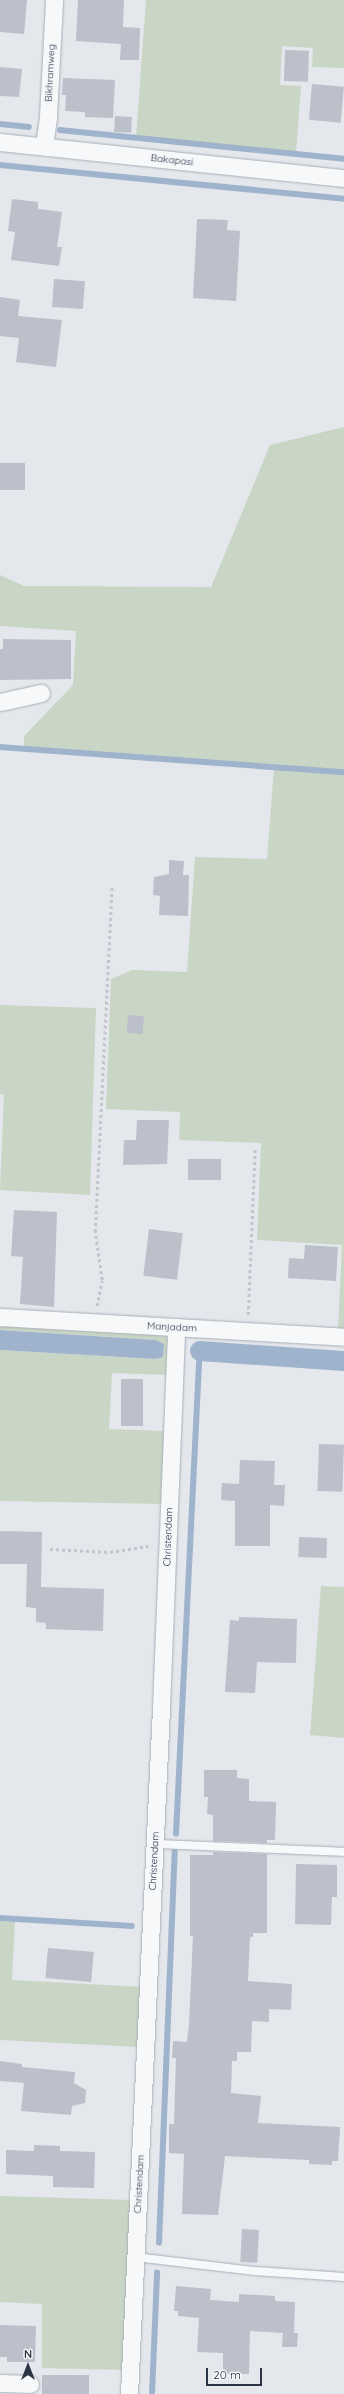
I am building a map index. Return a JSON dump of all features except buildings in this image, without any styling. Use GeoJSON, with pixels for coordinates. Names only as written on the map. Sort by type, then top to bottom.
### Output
{"type":"FeatureCollection","features":[{"type":"Feature","properties":{"kind":"street","name":"Bikhramweg"},"geometry":{"type":"LineString","coordinates":[[44,146],[48,116],[54,0]]}},
{"type":"Feature","properties":{"kind":"street","name":"Bakapasi"},"geometry":{"type":"LineString","coordinates":[[0,142],[344,178]]}},
{"type":"Feature","properties":{"kind":"street"},"geometry":{"type":"LineString","coordinates":[[0,702],[40,693]]}},
{"type":"Feature","properties":{"kind":"street","name":"Manjadam"},"geometry":{"type":"LineString","coordinates":[[0,1317],[344,1337]]}},
{"type":"Feature","properties":{"kind":"street","name":"Christendam"},"geometry":{"type":"LineString","coordinates":[[128,2394],[155,1844],[176,1327]]}},
{"type":"Feature","properties":{"kind":"street"},"geometry":{"type":"LineString","coordinates":[[0,2383],[30,2384]]}},
{"type":"Feature","properties":{"kind":"lane"},"geometry":{"type":"LineString","coordinates":[[155,1844],[344,1852]]}},
{"type":"Feature","properties":{"kind":"lane"},"geometry":{"type":"LineString","coordinates":[[135,2257],[255,2271],[344,2277]]}},
{"type":"Feature","properties":{"kind":"path"},"geometry":{"type":"LineString","coordinates":[[94,1322],[102,1280],[95,1232],[112,885]]}},
{"type":"Feature","properties":{"kind":"path"},"geometry":{"type":"LineString","coordinates":[[248,1331],[255,1149]]}},
{"type":"Feature","properties":{"kind":"path"},"geometry":{"type":"LineString","coordinates":[[50,1549],[110,1552],[168,1545]]}},
{"type":"Feature","properties":{"kind":"green space"},"geometry":{"type":"Polygon","coordinates":[[[146,0],[344,0],[344,68],[312,67],[313,48],[282,46],[280,85],[301,86],[296,153],[136,137],[146,0]]]}},
{"type":"Feature","properties":{"kind":"green space"},"geometry":{"type":"Polygon","coordinates":[[[344,427],[344,1331],[338,1331],[342,1245],[257,1240],[261,1143],[179,1140],[180,1112],[106,1109],[111,979],[132,970],[187,972],[195,857],[267,859],[274,767],[24,749],[24,736],[73,685],[76,631],[0,626],[0,575],[24,586],[211,587],[270,445],[344,427]]]}},
{"type":"Feature","properties":{"kind":"green space"},"geometry":{"type":"Polygon","coordinates":[[[0,1005],[96,1008],[90,1195],[0,1190],[4,1095],[0,1094],[0,1005]]]}},
{"type":"Feature","properties":{"kind":"green space"},"geometry":{"type":"Polygon","coordinates":[[[0,1322],[162,1333],[169,1340],[169,1375],[112,1373],[109,1429],[166,1431],[164,1504],[0,1501],[0,1350],[155,1359],[164,1344],[156,1340],[0,1330],[0,1322]]]}},
{"type":"Feature","properties":{"kind":"green space"},"geometry":{"type":"Polygon","coordinates":[[[321,1586],[344,1587],[344,1738],[310,1735],[321,1586]]]}},
{"type":"Feature","properties":{"kind":"green space"},"geometry":{"type":"Polygon","coordinates":[[[0,1918],[15,1919],[12,1980],[143,1987],[139,2047],[0,2040],[0,1918]]]}},
{"type":"Feature","properties":{"kind":"green space"},"geometry":{"type":"Polygon","coordinates":[[[0,2196],[132,2200],[126,2370],[42,2368],[42,2304],[0,2302],[0,2196]]]}},
{"type":"Feature","properties":{"kind":"water"},"geometry":{"type":"Polygon","coordinates":[[[0,1330],[156,1340],[164,1344],[163,1357],[155,1359],[0,1350],[0,1330]]]}},
{"type":"Feature","properties":{"kind":"waterway"},"geometry":{"type":"LineString","coordinates":[[0,124],[29,127]]}},
{"type":"Feature","properties":{"kind":"waterway"},"geometry":{"type":"LineString","coordinates":[[60,130],[344,159]]}},
{"type":"Feature","properties":{"kind":"waterway"},"geometry":{"type":"LineString","coordinates":[[0,165],[344,199]]}},
{"type":"Feature","properties":{"kind":"waterway"},"geometry":{"type":"LineString","coordinates":[[0,747],[344,772]]}},
{"type":"Feature","properties":{"kind":"waterway"},"geometry":{"type":"LineString","coordinates":[[176,1834],[200,1351]]}},
{"type":"Feature","properties":{"kind":"waterway"},"geometry":{"type":"LineString","coordinates":[[200,1351],[344,1361]]}},
{"type":"Feature","properties":{"kind":"waterway"},"geometry":{"type":"LineString","coordinates":[[159,2243],[175,1852]]}},
{"type":"Feature","properties":{"kind":"waterway"},"geometry":{"type":"LineString","coordinates":[[0,1918],[132,1926]]}},
{"type":"Feature","properties":{"kind":"waterway"},"geometry":{"type":"LineString","coordinates":[[152,2394],[157,2273]]}}]}
